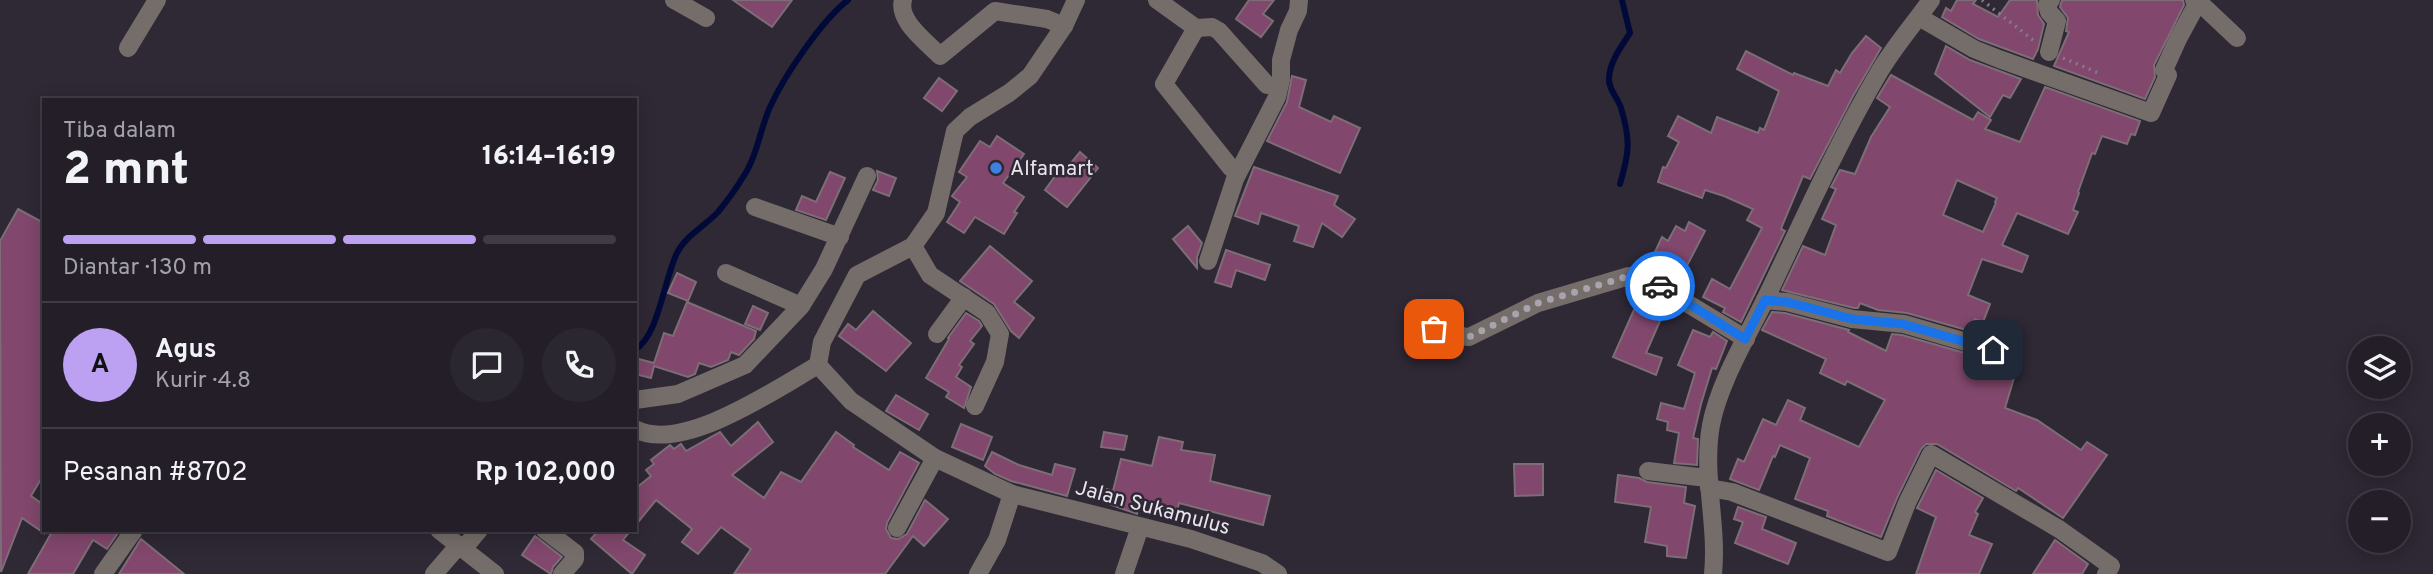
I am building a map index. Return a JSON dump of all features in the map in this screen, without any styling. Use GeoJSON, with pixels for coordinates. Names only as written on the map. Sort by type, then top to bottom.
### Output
{"type":"FeatureCollection","features":[{"type":"Feature","properties":{"kind":"street"},"geometry":{"type":"LineString","coordinates":[[128,48],[157,0]]}},
{"type":"Feature","properties":{"kind":"street"},"geometry":{"type":"LineString","coordinates":[[674,0],[706,18]]}},
{"type":"Feature","properties":{"kind":"street"},"geometry":{"type":"LineString","coordinates":[[904,0],[901,8],[904,18],[940,56],[995,11],[1047,19],[1064,26]]}},
{"type":"Feature","properties":{"kind":"street"},"geometry":{"type":"LineString","coordinates":[[637,430],[654,436],[694,430],[747,406],[818,365],[822,342],[857,275],[913,246],[936,213],[955,131],[970,117],[1009,93],[1030,75],[1064,26],[1076,0]]}},
{"type":"Feature","properties":{"kind":"street"},"geometry":{"type":"LineString","coordinates":[[1157,0],[1196,27],[1212,27],[1219,31],[1267,85]]}},
{"type":"Feature","properties":{"kind":"street"},"geometry":{"type":"LineString","coordinates":[[1208,261],[1235,179],[1277,97],[1281,80],[1281,60],[1289,30],[1298,11],[1298,0]]}},
{"type":"Feature","properties":{"kind":"street"},"geometry":{"type":"LineString","coordinates":[[1713,574],[1715,537],[1708,483],[1711,424],[1718,401],[1745,339],[1852,121],[1880,71],[1931,0]]}},
{"type":"Feature","properties":{"kind":"street"},"geometry":{"type":"LineString","coordinates":[[2049,52],[2057,20],[2048,12],[2051,0]]}},
{"type":"Feature","properties":{"kind":"street"},"geometry":{"type":"LineString","coordinates":[[1919,17],[1999,59],[2151,113],[2168,75],[2164,69],[2196,1],[2238,38]]}},
{"type":"Feature","properties":{"kind":"street"},"geometry":{"type":"LineString","coordinates":[[1196,27],[1164,84],[1231,168]]}},
{"type":"Feature","properties":{"kind":"street"},"geometry":{"type":"LineString","coordinates":[[637,400],[678,394],[745,365],[801,306],[824,270],[867,176]]}},
{"type":"Feature","properties":{"kind":"street"},"geometry":{"type":"LineString","coordinates":[[755,207],[840,237]]}},
{"type":"Feature","properties":{"kind":"street"},"geometry":{"type":"LineString","coordinates":[[913,246],[930,275],[987,313],[1000,334],[995,362],[975,405]]}},
{"type":"Feature","properties":{"kind":"street"},"geometry":{"type":"LineString","coordinates":[[726,273],[801,306]]}},
{"type":"Feature","properties":{"kind":"street"},"geometry":{"type":"LineString","coordinates":[[1434,329],[1450,335],[1469,337],[1538,303],[1629,276],[1649,280],[1745,339]]}},
{"type":"Feature","properties":{"kind":"street"},"geometry":{"type":"LineString","coordinates":[[937,334],[964,297]]}},
{"type":"Feature","properties":{"kind":"street"},"geometry":{"type":"LineString","coordinates":[[1765,300],[1787,302],[1852,319],[1903,324],[1993,350]]}},
{"type":"Feature","properties":{"kind":"street","name":"Jalan Sukamulus"},"geometry":{"type":"LineString","coordinates":[[818,365],[851,401],[935,458],[1013,494],[1191,539],[1262,563],[1278,574]]}},
{"type":"Feature","properties":{"kind":"street"},"geometry":{"type":"LineString","coordinates":[[1648,471],[1708,483],[1888,552],[1907,503],[1931,454],[2059,529],[2111,566],[2106,574]]}},
{"type":"Feature","properties":{"kind":"street"},"geometry":{"type":"LineString","coordinates":[[897,528],[935,458]]}},
{"type":"Feature","properties":{"kind":"street"},"geometry":{"type":"LineString","coordinates":[[978,574],[997,540],[1013,494]]}},
{"type":"Feature","properties":{"kind":"street"},"geometry":{"type":"LineString","coordinates":[[1124,574],[1140,527]]}},
{"type":"Feature","properties":{"kind":"street"},"geometry":{"type":"LineString","coordinates":[[103,574],[133,532]]}},
{"type":"Feature","properties":{"kind":"street"},"geometry":{"type":"LineString","coordinates":[[442,532],[495,574]]}},
{"type":"Feature","properties":{"kind":"street"},"geometry":{"type":"LineString","coordinates":[[434,574],[477,532]]}},
{"type":"Feature","properties":{"kind":"street"},"geometry":{"type":"LineString","coordinates":[[548,532],[575,552],[575,559],[562,574]]}},
{"type":"Feature","properties":{"kind":"building"},"geometry":{"type":"Polygon","coordinates":[[[733,0],[792,0],[772,27],[733,0]]]}},
{"type":"Feature","properties":{"kind":"building"},"geometry":{"type":"Polygon","coordinates":[[[1249,0],[1274,0],[1263,14],[1273,21],[1261,37],[1236,19],[1249,0]]]}},
{"type":"Feature","properties":{"kind":"building"},"geometry":{"type":"Polygon","coordinates":[[[1957,0],[1976,0],[1973,4],[1998,17],[2010,0],[2037,0],[2038,15],[2044,24],[2033,59],[1979,39],[1942,17],[1946,8],[1951,11],[1957,0]]]}},
{"type":"Feature","properties":{"kind":"building"},"geometry":{"type":"Polygon","coordinates":[[[2062,0],[2183,0],[2184,5],[2154,65],[2155,77],[2145,99],[2054,66],[2069,32],[2066,31],[2068,18],[2060,7],[2062,0]]]}},
{"type":"Feature","properties":{"kind":"building"},"geometry":{"type":"Polygon","coordinates":[[[1866,36],[1881,48],[1810,179],[1803,176],[1781,229],[1785,231],[1741,322],[1723,312],[1725,308],[1703,297],[1712,279],[1730,289],[1762,228],[1747,220],[1753,209],[1724,196],[1705,190],[1702,198],[1658,182],[1663,167],[1666,168],[1679,142],[1668,136],[1678,116],[1711,133],[1717,117],[1758,133],[1760,128],[1764,130],[1779,91],[1737,69],[1746,51],[1793,75],[1794,73],[1828,86],[1836,70],[1840,73],[1866,36]]]}},
{"type":"Feature","properties":{"kind":"building"},"geometry":{"type":"Polygon","coordinates":[[[1946,46],[1970,60],[2021,79],[2010,98],[2003,95],[1990,117],[1935,74],[1946,46]]]}},
{"type":"Feature","properties":{"kind":"building"},"geometry":{"type":"Polygon","coordinates":[[[1891,75],[1973,120],[1978,112],[1991,120],[1985,129],[2020,142],[2045,87],[2140,121],[2135,135],[2131,134],[2127,144],[2102,136],[2095,154],[2092,153],[2078,192],[2073,210],[2078,212],[2068,234],[2017,213],[2002,245],[2028,256],[2022,272],[1982,259],[1968,295],[1990,304],[1983,322],[1975,319],[1970,331],[1907,313],[1878,310],[1860,303],[1858,308],[1854,308],[1782,290],[1803,246],[1825,255],[1836,225],[1822,219],[1836,189],[1831,187],[1840,170],[1855,174],[1871,137],[1890,107],[1877,98],[1891,75]],[[1957,180],[1943,215],[1983,232],[1997,198],[1957,180]]]}},
{"type":"Feature","properties":{"kind":"building"},"geometry":{"type":"Polygon","coordinates":[[[1292,76],[1306,80],[1299,107],[1331,122],[1334,116],[1360,128],[1340,173],[1267,141],[1287,102],[1292,76]]]}},
{"type":"Feature","properties":{"kind":"building"},"geometry":{"type":"Polygon","coordinates":[[[939,78],[957,91],[942,111],[924,98],[939,78]]]}},
{"type":"Feature","properties":{"kind":"building"},"geometry":{"type":"Polygon","coordinates":[[[997,136],[1024,154],[1003,183],[1024,197],[1004,234],[975,217],[964,233],[947,222],[960,202],[952,196],[967,177],[959,172],[980,141],[990,147],[997,136]]]}},
{"type":"Feature","properties":{"kind":"building"},"geometry":{"type":"Polygon","coordinates":[[[1080,152],[1098,168],[1067,207],[1045,190],[1058,172],[1062,174],[1080,152]]]}},
{"type":"Feature","properties":{"kind":"building"},"geometry":{"type":"Polygon","coordinates":[[[1254,167],[1338,196],[1334,205],[1355,219],[1342,237],[1322,223],[1313,247],[1294,241],[1299,226],[1261,213],[1258,224],[1235,216],[1254,167]]]}},
{"type":"Feature","properties":{"kind":"building"},"geometry":{"type":"Polygon","coordinates":[[[877,171],[896,178],[889,196],[873,190],[878,180],[877,171]]]}},
{"type":"Feature","properties":{"kind":"building"},"geometry":{"type":"Polygon","coordinates":[[[830,172],[845,178],[826,220],[796,210],[802,196],[816,202],[830,172]]]}},
{"type":"Feature","properties":{"kind":"building"},"geometry":{"type":"Polygon","coordinates":[[[18,209],[42,222],[42,477],[31,496],[42,504],[42,532],[22,518],[1,572],[0,241],[18,209]]]}},
{"type":"Feature","properties":{"kind":"building"},"geometry":{"type":"Polygon","coordinates":[[[1689,222],[1705,231],[1680,279],[1665,271],[1667,268],[1657,262],[1659,257],[1654,254],[1662,237],[1668,241],[1676,226],[1685,231],[1689,222]]]}},
{"type":"Feature","properties":{"kind":"building"},"geometry":{"type":"Polygon","coordinates":[[[1188,226],[1202,243],[1197,257],[1197,268],[1173,239],[1188,226]]]}},
{"type":"Feature","properties":{"kind":"building"},"geometry":{"type":"Polygon","coordinates":[[[990,246],[1032,281],[1014,302],[1034,318],[1019,338],[1011,331],[994,304],[960,281],[990,246]]]}},
{"type":"Feature","properties":{"kind":"building"},"geometry":{"type":"Polygon","coordinates":[[[1226,250],[1270,265],[1265,280],[1236,270],[1231,287],[1215,282],[1226,250]]]}},
{"type":"Feature","properties":{"kind":"building"},"geometry":{"type":"Polygon","coordinates":[[[677,273],[696,282],[688,301],[668,293],[677,273]]]}},
{"type":"Feature","properties":{"kind":"building"},"geometry":{"type":"Polygon","coordinates":[[[687,302],[756,331],[754,339],[739,355],[731,352],[728,360],[711,367],[699,363],[695,374],[688,377],[654,366],[651,378],[637,374],[637,359],[654,363],[664,333],[673,336],[687,302]]]}},
{"type":"Feature","properties":{"kind":"building"},"geometry":{"type":"Polygon","coordinates":[[[1637,303],[1663,314],[1646,353],[1662,358],[1656,375],[1613,357],[1637,303]]]}},
{"type":"Feature","properties":{"kind":"building"},"geometry":{"type":"Polygon","coordinates":[[[753,306],[768,313],[760,330],[745,324],[753,306]]]}},
{"type":"Feature","properties":{"kind":"building"},"geometry":{"type":"Polygon","coordinates":[[[873,311],[911,343],[886,371],[839,336],[848,324],[856,330],[873,311]]]}},
{"type":"Feature","properties":{"kind":"building"},"geometry":{"type":"Polygon","coordinates":[[[1772,312],[1849,330],[1848,332],[1886,351],[1892,334],[1902,335],[2017,368],[2005,408],[2037,420],[2081,450],[2087,442],[2107,455],[2063,518],[2018,488],[2016,491],[1937,444],[1926,444],[1897,498],[1881,537],[1827,516],[1828,511],[1795,499],[1810,458],[1780,445],[1759,490],[1730,479],[1738,459],[1744,462],[1763,419],[1776,425],[1788,400],[1805,408],[1800,420],[1859,447],[1885,400],[1847,381],[1845,385],[1820,373],[1826,359],[1762,330],[1772,312]]]}},
{"type":"Feature","properties":{"kind":"building"},"geometry":{"type":"Polygon","coordinates":[[[966,313],[982,326],[970,341],[974,344],[959,365],[962,367],[956,377],[971,387],[964,408],[946,397],[949,392],[926,378],[948,338],[966,313]]]}},
{"type":"Feature","properties":{"kind":"building"},"geometry":{"type":"Polygon","coordinates":[[[1693,330],[1710,337],[1713,332],[1727,341],[1716,369],[1712,368],[1701,404],[1693,438],[1698,439],[1697,465],[1674,463],[1679,433],[1667,430],[1668,422],[1657,419],[1661,403],[1684,409],[1695,373],[1678,365],[1693,330]]]}},
{"type":"Feature","properties":{"kind":"building"},"geometry":{"type":"Polygon","coordinates":[[[896,395],[928,414],[919,430],[886,411],[896,395]]]}},
{"type":"Feature","properties":{"kind":"building"},"geometry":{"type":"Polygon","coordinates":[[[758,422],[773,442],[732,475],[764,498],[781,472],[801,482],[836,432],[854,445],[853,447],[889,470],[900,452],[919,463],[887,523],[886,529],[891,538],[898,539],[907,534],[925,500],[948,519],[924,546],[913,536],[885,574],[734,574],[751,549],[721,527],[698,554],[682,542],[692,529],[656,500],[637,524],[637,487],[651,476],[646,470],[654,464],[651,460],[670,445],[674,449],[681,444],[686,451],[720,432],[731,446],[758,422]]]}},
{"type":"Feature","properties":{"kind":"building"},"geometry":{"type":"Polygon","coordinates":[[[961,424],[992,437],[983,460],[952,447],[961,424]]]}},
{"type":"Feature","properties":{"kind":"building"},"geometry":{"type":"Polygon","coordinates":[[[1104,432],[1127,436],[1124,450],[1101,447],[1104,432]]]}},
{"type":"Feature","properties":{"kind":"building"},"geometry":{"type":"Polygon","coordinates":[[[1159,437],[1183,442],[1181,450],[1215,455],[1210,481],[1270,496],[1263,525],[1179,503],[1176,515],[1138,508],[1137,514],[1103,502],[1107,489],[1113,491],[1121,459],[1152,466],[1159,437]]]}},
{"type":"Feature","properties":{"kind":"building"},"geometry":{"type":"Polygon","coordinates":[[[992,452],[1019,465],[1052,475],[1055,464],[1075,469],[1067,496],[995,474],[985,466],[992,452]]]}},
{"type":"Feature","properties":{"kind":"building"},"geometry":{"type":"Polygon","coordinates":[[[1514,464],[1543,464],[1543,495],[1515,496],[1514,464]]]}},
{"type":"Feature","properties":{"kind":"building"},"geometry":{"type":"Polygon","coordinates":[[[1936,470],[1983,498],[1975,512],[1978,514],[1969,535],[1992,544],[1979,574],[1916,574],[1936,517],[1917,508],[1936,470]]]}},
{"type":"Feature","properties":{"kind":"building"},"geometry":{"type":"Polygon","coordinates":[[[1618,475],[1686,487],[1684,503],[1695,506],[1686,558],[1667,556],[1667,546],[1645,542],[1651,507],[1615,502],[1618,475]]]}},
{"type":"Feature","properties":{"kind":"building"},"geometry":{"type":"Polygon","coordinates":[[[1738,507],[1766,517],[1762,529],[1796,543],[1788,564],[1735,543],[1743,522],[1734,519],[1738,507]]]}},
{"type":"Feature","properties":{"kind":"building"},"geometry":{"type":"Polygon","coordinates":[[[52,532],[119,532],[107,549],[93,540],[73,574],[28,574],[52,532]]]}},
{"type":"Feature","properties":{"kind":"building"},"geometry":{"type":"Polygon","coordinates":[[[597,532],[629,532],[623,540],[645,555],[632,574],[591,539],[597,532]]]}},
{"type":"Feature","properties":{"kind":"building"},"geometry":{"type":"Polygon","coordinates":[[[535,536],[562,557],[553,567],[551,574],[522,555],[535,536]]]}},
{"type":"Feature","properties":{"kind":"building"},"geometry":{"type":"Polygon","coordinates":[[[141,539],[184,574],[119,574],[141,539]]]}},
{"type":"Feature","properties":{"kind":"building"},"geometry":{"type":"Polygon","coordinates":[[[2055,540],[2088,564],[2082,574],[2033,574],[2055,540]]]}},
{"type":"Feature","properties":{"kind":"waterway"},"geometry":{"type":"LineString","coordinates":[[637,348],[650,332],[677,253],[690,236],[718,212],[734,190],[752,161],[767,116],[784,80],[804,49],[848,0]]}},
{"type":"Feature","properties":{"kind":"waterway"},"geometry":{"type":"LineString","coordinates":[[1620,184],[1627,155],[1627,138],[1621,108],[1609,78],[1614,60],[1630,33],[1622,0]]}},
{"type":"Feature","properties":{"kind":"way so far"},"geometry":{"type":"LineString","coordinates":[[1434,329],[1450,335],[1469,337],[1538,303],[1629,276],[1649,280],[1660,286]]}},
{"type":"Feature","properties":{"kind":"place","name":"Alfamart"},"geometry":{"type":"Point","coordinates":[996,168]}},
{"type":"Feature","properties":{"kind":"route"},"geometry":{"type":"LineString","coordinates":[[1660,286],[1745,339],[1765,300],[1787,302],[1852,319],[1903,324],[1993,350]]}}]}
